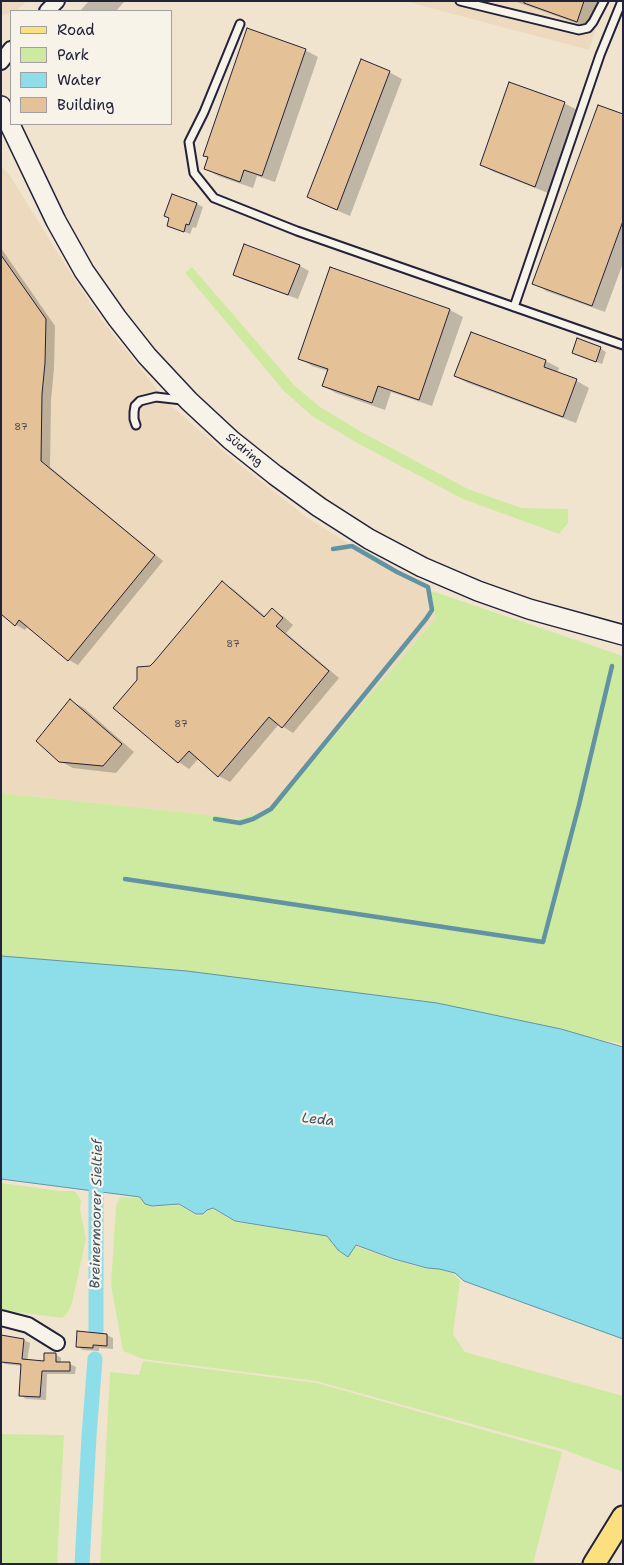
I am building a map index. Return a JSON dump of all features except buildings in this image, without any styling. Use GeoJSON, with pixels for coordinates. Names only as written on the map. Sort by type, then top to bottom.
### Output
{"type":"FeatureCollection","features":[{"type":"Feature","properties":{"kind":"main road","name":"Südring"},"geometry":{"type":"LineString","coordinates":[[1,106],[10,125]]}},
{"type":"Feature","properties":{"kind":"main road","name":"Südring"},"geometry":{"type":"LineString","coordinates":[[10,125],[56,221],[84,271],[116,318],[190,401],[231,440],[319,507],[369,540],[422,567],[478,591],[529,609],[623,635]]}},
{"type":"Feature","properties":{"kind":"main road"},"geometry":{"type":"LineString","coordinates":[[594,1564],[623,1517]]}},
{"type":"Feature","properties":{"kind":"street"},"geometry":{"type":"LineString","coordinates":[[48,10],[57,1]]}},
{"type":"Feature","properties":{"kind":"street"},"geometry":{"type":"LineString","coordinates":[[1,62],[10,50]]}},
{"type":"Feature","properties":{"kind":"street"},"geometry":{"type":"LineString","coordinates":[[1,1318],[28,1325],[57,1343]]}},
{"type":"Feature","properties":{"kind":"lane"},"geometry":{"type":"LineString","coordinates":[[460,1],[579,30],[588,28],[594,22],[604,1]]}},
{"type":"Feature","properties":{"kind":"lane"},"geometry":{"type":"LineString","coordinates":[[514,307],[600,55],[622,1]]}},
{"type":"Feature","properties":{"kind":"lane"},"geometry":{"type":"LineString","coordinates":[[240,24],[204,112],[189,142],[194,173],[214,198],[297,231],[623,345]]}},
{"type":"Feature","properties":{"kind":"lane"},"geometry":{"type":"LineString","coordinates":[[136,425],[134,412],[135,406],[140,401],[156,397],[190,401]]}},
{"type":"Feature","properties":{"kind":"shaded area"},"geometry":{"type":"Polygon","coordinates":[[[1,1],[27,1],[17,10],[10,10],[10,13],[5,15],[1,14],[1,1]]]}},
{"type":"Feature","properties":{"kind":"shaded area"},"geometry":{"type":"Polygon","coordinates":[[[404,1],[605,1],[589,50],[404,1]]]}},
{"type":"Feature","properties":{"kind":"shaded area"},"geometry":{"type":"Polygon","coordinates":[[[1,166],[9,174],[101,319],[168,403],[229,456],[309,519],[368,556],[429,590],[436,618],[271,809],[232,821],[227,817],[1,793],[1,166]]]}},
{"type":"Feature","properties":{"kind":"green space"},"geometry":{"type":"Polygon","coordinates":[[[192,267],[294,385],[320,407],[365,434],[468,489],[521,508],[568,509],[568,523],[559,534],[463,499],[359,444],[312,416],[284,391],[185,273],[192,267]]]}},
{"type":"Feature","properties":{"kind":"green space"},"geometry":{"type":"Polygon","coordinates":[[[429,590],[623,656],[623,1044],[478,1015],[1,967],[1,793],[228,817],[232,821],[271,809],[436,618],[429,590]]]}},
{"type":"Feature","properties":{"kind":"green space"},"geometry":{"type":"Polygon","coordinates":[[[1,1183],[61,1191],[75,1191],[81,1200],[80,1209],[86,1239],[72,1303],[67,1314],[62,1318],[1,1310],[1,1183]]]}},
{"type":"Feature","properties":{"kind":"green space"},"geometry":{"type":"Polygon","coordinates":[[[120,1197],[140,1198],[145,1204],[152,1207],[179,1205],[197,1216],[204,1215],[207,1210],[213,1209],[235,1222],[327,1236],[338,1250],[348,1257],[355,1246],[394,1260],[454,1274],[460,1281],[453,1334],[465,1352],[623,1396],[623,1472],[562,1449],[316,1381],[143,1359],[123,1351],[111,1285],[116,1206],[120,1197]]]}},
{"type":"Feature","properties":{"kind":"green space"},"geometry":{"type":"Polygon","coordinates":[[[143,1361],[317,1383],[562,1452],[533,1564],[100,1564],[110,1372],[139,1375],[143,1361]]]}},
{"type":"Feature","properties":{"kind":"green space"},"geometry":{"type":"Polygon","coordinates":[[[1,1434],[64,1435],[57,1564],[1,1564],[1,1434]]]}},
{"type":"Feature","properties":{"kind":"water","name":"Leda"},"geometry":{"type":"Polygon","coordinates":[[[1,956],[187,971],[437,1003],[561,1029],[623,1047],[623,1339],[464,1281],[455,1273],[394,1259],[356,1245],[348,1257],[338,1250],[327,1236],[235,1221],[213,1208],[203,1214],[196,1214],[179,1204],[152,1206],[145,1204],[140,1197],[1,1179],[1,956]]]}},
{"type":"Feature","properties":{"kind":"waterway"},"geometry":{"type":"LineString","coordinates":[[215,819],[240,823],[253,819],[271,809],[432,610],[428,587],[397,572],[352,546],[333,549]]}},
{"type":"Feature","properties":{"kind":"waterway"},"geometry":{"type":"LineString","coordinates":[[125,879],[543,942],[579,805],[612,666]]}},
{"type":"Feature","properties":{"kind":"waterway","name":"Breinermoorer Sieltief"},"geometry":{"type":"LineString","coordinates":[[96,1170],[96,1331]]}},
{"type":"Feature","properties":{"kind":"waterway","name":"Breinermoorer Sieltief"},"geometry":{"type":"LineString","coordinates":[[82,1564],[95,1359]]}}]}
